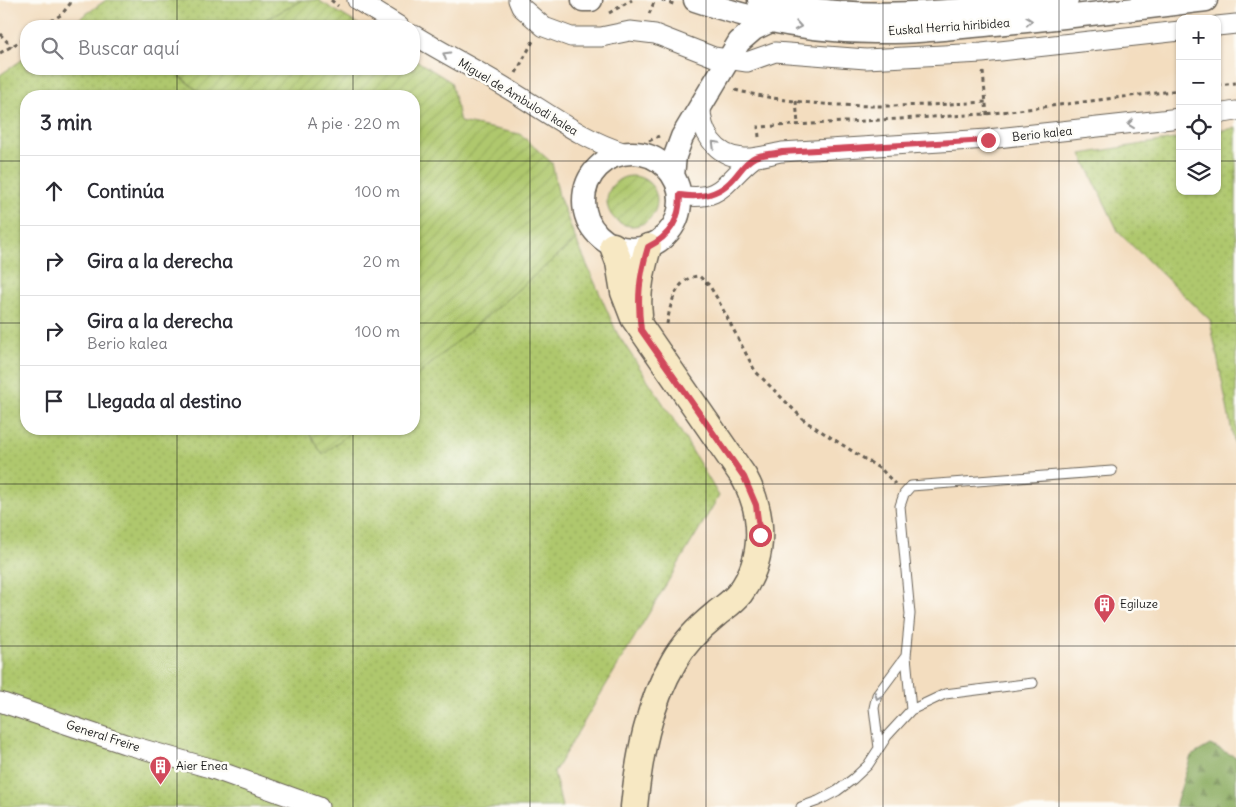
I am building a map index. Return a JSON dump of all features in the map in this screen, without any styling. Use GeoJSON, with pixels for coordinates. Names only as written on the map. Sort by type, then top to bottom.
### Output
{"type":"FeatureCollection","features":[{"type":"Feature","properties":{"kind":"main road"},"geometry":{"type":"LineString","coordinates":[[613,246],[619,262],[628,305],[641,330],[744,477],[756,505],[760,535],[754,566],[740,593],[686,643],[665,677],[644,740],[638,768],[634,807]]}},
{"type":"Feature","properties":{"kind":"main road"},"geometry":{"type":"LineString","coordinates":[[641,330],[638,308],[639,287],[648,247]]}},
{"type":"Feature","properties":{"kind":"street"},"geometry":{"type":"LineString","coordinates":[[357,0],[377,6],[392,20]]}},
{"type":"Feature","properties":{"kind":"street"},"geometry":{"type":"LineString","coordinates":[[518,0],[521,7],[544,27],[571,37],[601,37],[630,31],[655,34],[714,57],[747,62],[775,52],[866,59],[982,53],[1176,30]]}},
{"type":"Feature","properties":{"kind":"street"},"geometry":{"type":"LineString","coordinates":[[583,0],[591,0]]}},
{"type":"Feature","properties":{"kind":"street","name":"Euskal Herria hiribidea"},"geometry":{"type":"LineString","coordinates":[[759,0],[806,9],[873,15],[973,10],[1067,0]]}},
{"type":"Feature","properties":{"kind":"street","name":"Euskal Herria hiribidea"},"geometry":{"type":"LineString","coordinates":[[706,4],[771,21],[805,27],[839,31],[908,32],[1075,17],[1206,0]]}},
{"type":"Feature","properties":{"kind":"street"},"geometry":{"type":"LineString","coordinates":[[706,4],[722,14],[730,32],[728,59]]}},
{"type":"Feature","properties":{"kind":"street"},"geometry":{"type":"LineString","coordinates":[[682,137],[662,149],[614,156],[594,172],[587,182],[583,195],[583,208],[590,225],[602,240],[613,246],[636,250],[658,242],[673,227],[680,206],[676,185],[675,156],[682,137],[739,42],[754,29],[771,21]]}},
{"type":"Feature","properties":{"kind":"street"},"geometry":{"type":"LineString","coordinates":[[1221,26],[1236,24]]}},
{"type":"Feature","properties":{"kind":"street","name":"Miguel de Ambulodi kalea"},"geometry":{"type":"LineString","coordinates":[[420,38],[507,88],[586,138],[606,147],[632,153]]}},
{"type":"Feature","properties":{"kind":"street","name":"Berio kalea"},"geometry":{"type":"LineString","coordinates":[[701,105],[703,127],[714,145],[732,156],[757,150],[782,152],[988,140],[1176,118]]}},
{"type":"Feature","properties":{"kind":"street"},"geometry":{"type":"LineString","coordinates":[[1221,113],[1236,111]]}},
{"type":"Feature","properties":{"kind":"street"},"geometry":{"type":"LineString","coordinates":[[632,153],[658,161],[676,185],[690,197],[712,194],[730,182],[757,150]]}},
{"type":"Feature","properties":{"kind":"street","name":"General Freire"},"geometry":{"type":"LineString","coordinates":[[0,702],[125,744],[210,768],[319,807]]}},
{"type":"Feature","properties":{"kind":"lane"},"geometry":{"type":"LineString","coordinates":[[910,710],[906,656],[910,614],[900,506],[904,494],[911,486],[1112,471]]}},
{"type":"Feature","properties":{"kind":"lane"},"geometry":{"type":"LineString","coordinates":[[879,748],[874,708],[877,695],[906,656]]}},
{"type":"Feature","properties":{"kind":"lane"},"geometry":{"type":"LineString","coordinates":[[801,807],[836,792],[853,780],[868,765],[887,736],[910,710],[945,694],[1033,683]]}},
{"type":"Feature","properties":{"kind":"path"},"geometry":{"type":"LineString","coordinates":[[53,20],[62,14],[73,0]]}},
{"type":"Feature","properties":{"kind":"path"},"geometry":{"type":"LineString","coordinates":[[652,7],[654,0]]}},
{"type":"Feature","properties":{"kind":"path"},"geometry":{"type":"LineString","coordinates":[[0,34],[12,47]]}},
{"type":"Feature","properties":{"kind":"path"},"geometry":{"type":"LineString","coordinates":[[521,62],[537,34]]}},
{"type":"Feature","properties":{"kind":"path"},"geometry":{"type":"LineString","coordinates":[[0,53],[20,42]]}},
{"type":"Feature","properties":{"kind":"path"},"geometry":{"type":"LineString","coordinates":[[727,88],[796,101],[852,107],[916,106],[985,100],[983,65]]}},
{"type":"Feature","properties":{"kind":"path"},"geometry":{"type":"LineString","coordinates":[[1221,85],[1236,83]]}},
{"type":"Feature","properties":{"kind":"path"},"geometry":{"type":"LineString","coordinates":[[757,150],[758,126],[986,114],[1176,90]]}},
{"type":"Feature","properties":{"kind":"path"},"geometry":{"type":"LineString","coordinates":[[796,101],[798,124]]}},
{"type":"Feature","properties":{"kind":"path"},"geometry":{"type":"LineString","coordinates":[[667,325],[670,306],[675,293],[691,276],[699,276],[709,285],[717,298],[755,371],[805,422],[882,470],[904,494]]}},
{"type":"Feature","properties":{"kind":"green space"},"geometry":{"type":"Polygon","coordinates":[[[106,0],[302,0],[266,20],[78,20],[106,0]]]}},
{"type":"Feature","properties":{"kind":"green space"},"geometry":{"type":"Polygon","coordinates":[[[302,0],[318,0],[351,20],[266,20],[302,0]]]}},
{"type":"Feature","properties":{"kind":"green space"},"geometry":{"type":"Polygon","coordinates":[[[20,61],[20,75],[178,75],[196,90],[20,90],[20,435],[311,435],[323,455],[347,435],[420,435],[420,373],[576,240],[617,333],[672,417],[719,496],[554,772],[562,807],[0,807],[0,75],[20,61]]]}},
{"type":"Feature","properties":{"kind":"green space"},"geometry":{"type":"Polygon","coordinates":[[[420,63],[451,82],[460,122],[520,134],[552,163],[559,196],[576,240],[420,373],[420,90],[197,90],[179,75],[420,75],[420,63]]]}},
{"type":"Feature","properties":{"kind":"green space"},"geometry":{"type":"Polygon","coordinates":[[[1236,128],[1236,452],[1210,320],[1119,233],[1081,154],[1176,139],[1176,195],[1221,195],[1221,130],[1236,128]]]}},
{"type":"Feature","properties":{"kind":"green space"},"geometry":{"type":"Polygon","coordinates":[[[632,176],[646,180],[653,187],[657,201],[653,215],[646,222],[632,226],[618,222],[611,215],[607,201],[611,187],[618,180],[632,176]]]}},
{"type":"Feature","properties":{"kind":"green space"},"geometry":{"type":"Polygon","coordinates":[[[311,435],[347,435],[323,455],[311,435]]]}},
{"type":"Feature","properties":{"kind":"green space"},"geometry":{"type":"Polygon","coordinates":[[[1210,745],[1236,757],[1236,807],[1175,807],[1191,756],[1210,745]]]}},
{"type":"Feature","properties":{"kind":"place","name":"Egiluze"},"geometry":{"type":"Point","coordinates":[1104,623]}},
{"type":"Feature","properties":{"kind":"place","name":"Aier Enea"},"geometry":{"type":"Point","coordinates":[160,785]}},
{"type":"Feature","properties":{"kind":"route"},"geometry":{"type":"LineString","coordinates":[[760,535],[756,505],[744,477],[641,330],[638,308],[639,287],[648,247],[658,242],[673,227],[678,217],[680,195],[690,197],[712,194],[730,182],[745,165],[760,156],[782,152],[988,140]]}}]}
